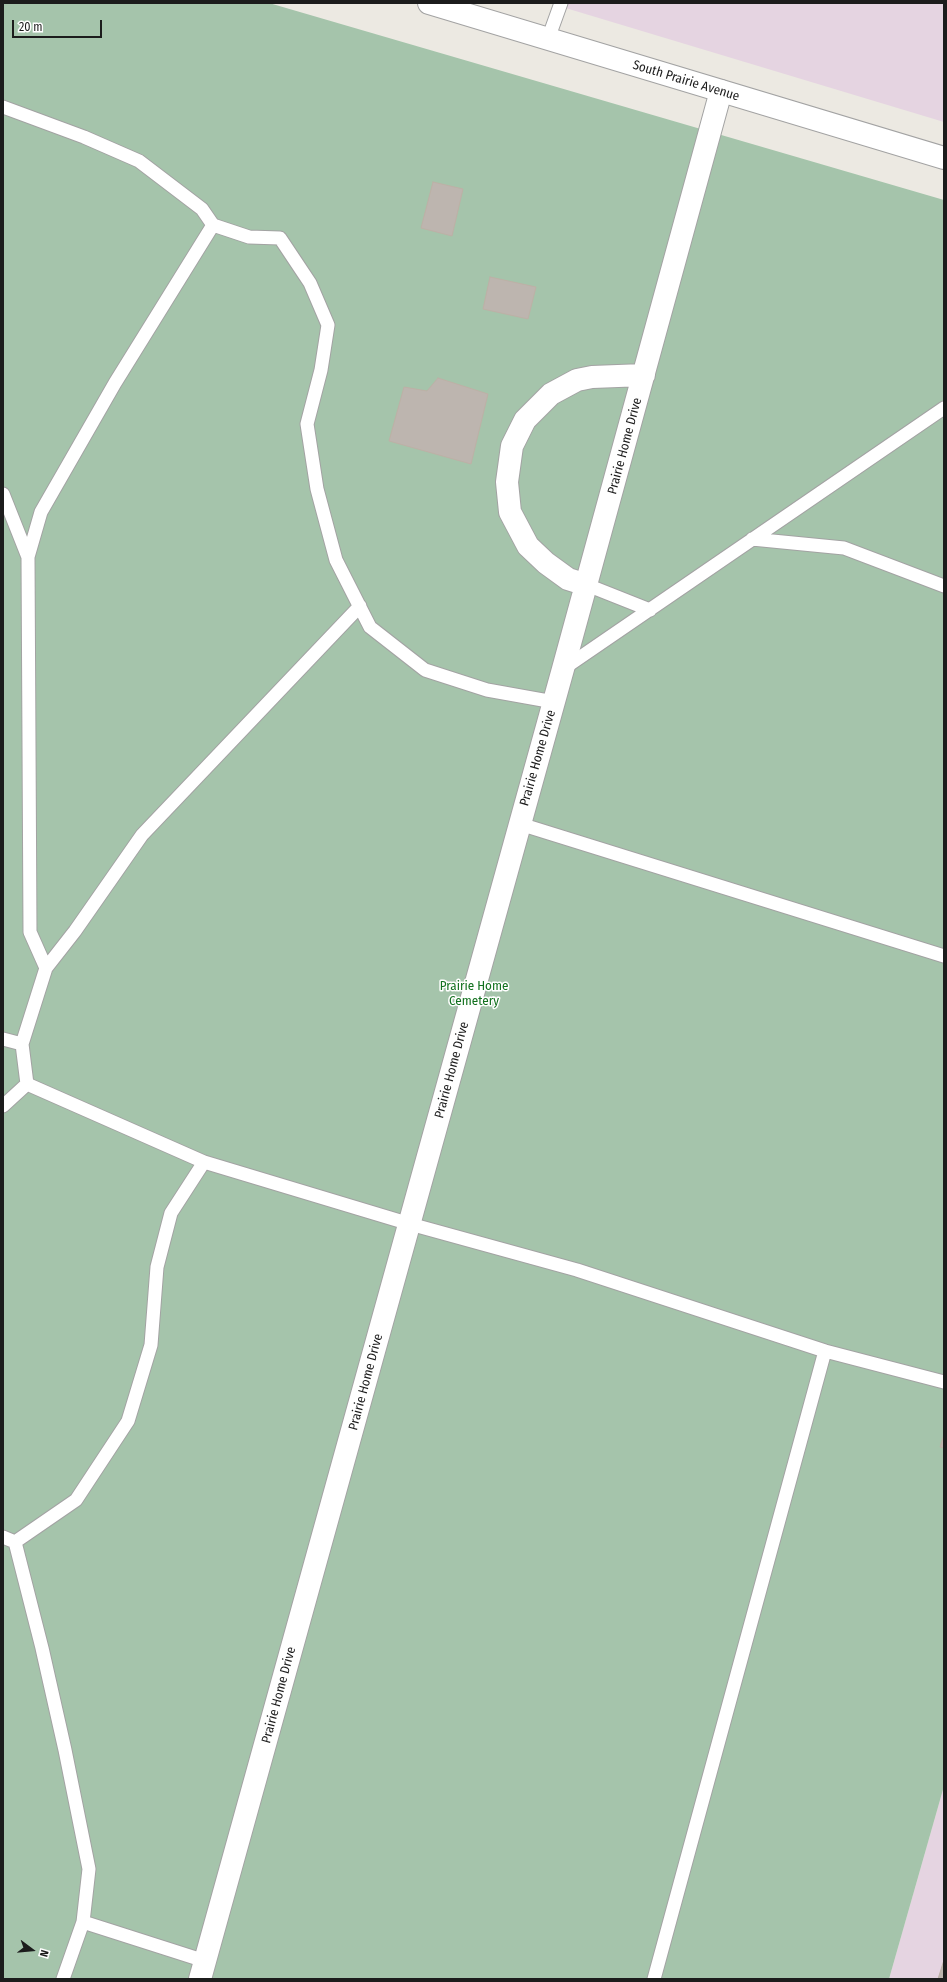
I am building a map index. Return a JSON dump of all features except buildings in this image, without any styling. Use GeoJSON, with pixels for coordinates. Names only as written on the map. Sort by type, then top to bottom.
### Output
{"type":"FeatureCollection","features":[{"type":"Feature","properties":{"kind":"street","name":"South Prairie Avenue"},"geometry":{"type":"LineString","coordinates":[[429,3],[944,158]]}},
{"type":"Feature","properties":{"kind":"street","name":"Prairie Home Drive"},"geometry":{"type":"LineString","coordinates":[[203,1970],[587,585],[721,91]]}},
{"type":"Feature","properties":{"kind":"street"},"geometry":{"type":"LineString","coordinates":[[587,585],[568,579],[546,563],[528,546],[510,512],[507,482],[512,446],[526,420],[551,394],[577,380],[625,374],[644,375]]}},
{"type":"Feature","properties":{"kind":"lane"},"geometry":{"type":"LineString","coordinates":[[548,39],[561,3]]}},
{"type":"Feature","properties":{"kind":"lane"},"geometry":{"type":"LineString","coordinates":[[3,107],[84,137],[139,161],[202,209],[213,225],[248,237],[280,238],[310,283],[328,325],[321,370],[307,424],[317,489],[336,560],[370,627],[425,670],[487,690],[554,702]]}},
{"type":"Feature","properties":{"kind":"lane"},"geometry":{"type":"LineString","coordinates":[[46,968],[30,932],[28,557],[41,512],[115,383],[213,225]]}},
{"type":"Feature","properties":{"kind":"lane"},"geometry":{"type":"LineString","coordinates":[[563,669],[944,408]]}},
{"type":"Feature","properties":{"kind":"lane"},"geometry":{"type":"LineString","coordinates":[[3,494],[28,557]]}},
{"type":"Feature","properties":{"kind":"lane"},"geometry":{"type":"LineString","coordinates":[[752,539],[844,548],[944,586]]}},
{"type":"Feature","properties":{"kind":"lane"},"geometry":{"type":"LineString","coordinates":[[587,585],[650,610]]}},
{"type":"Feature","properties":{"kind":"lane"},"geometry":{"type":"LineString","coordinates":[[27,1084],[22,1044],[46,968],[75,931],[142,835],[360,606]]}},
{"type":"Feature","properties":{"kind":"lane"},"geometry":{"type":"LineString","coordinates":[[520,824],[944,956]]}},
{"type":"Feature","properties":{"kind":"lane"},"geometry":{"type":"LineString","coordinates":[[3,1039],[22,1044]]}},
{"type":"Feature","properties":{"kind":"lane"},"geometry":{"type":"LineString","coordinates":[[3,1106],[27,1084]]}},
{"type":"Feature","properties":{"kind":"lane"},"geometry":{"type":"LineString","coordinates":[[27,1084],[204,1162],[410,1224],[577,1270],[825,1351],[944,1382]]}},
{"type":"Feature","properties":{"kind":"lane"},"geometry":{"type":"LineString","coordinates":[[63,1979],[83,1922],[89,1869],[44,1655],[9,1540],[76,1500],[128,1421],[152,1345],[157,1267],[171,1213],[204,1162]]}},
{"type":"Feature","properties":{"kind":"lane"},"geometry":{"type":"LineString","coordinates":[[654,1979],[825,1351]]}},
{"type":"Feature","properties":{"kind":"lane"},"geometry":{"type":"LineString","coordinates":[[83,1922],[203,1970]]}},
{"type":"Feature","properties":{"kind":"shaded area"},"geometry":{"type":"Polygon","coordinates":[[[549,3],[944,3],[944,122],[549,3]]]}},
{"type":"Feature","properties":{"kind":"shaded area"},"geometry":{"type":"Polygon","coordinates":[[[944,1786],[944,1979],[889,1979],[944,1786]]]}},
{"type":"Feature","properties":{"kind":"green space","name":"Prairie Home Cemetery"},"geometry":{"type":"Polygon","coordinates":[[[3,3],[269,3],[944,200],[944,1786],[889,1979],[3,1979],[3,3]]]}}]}
